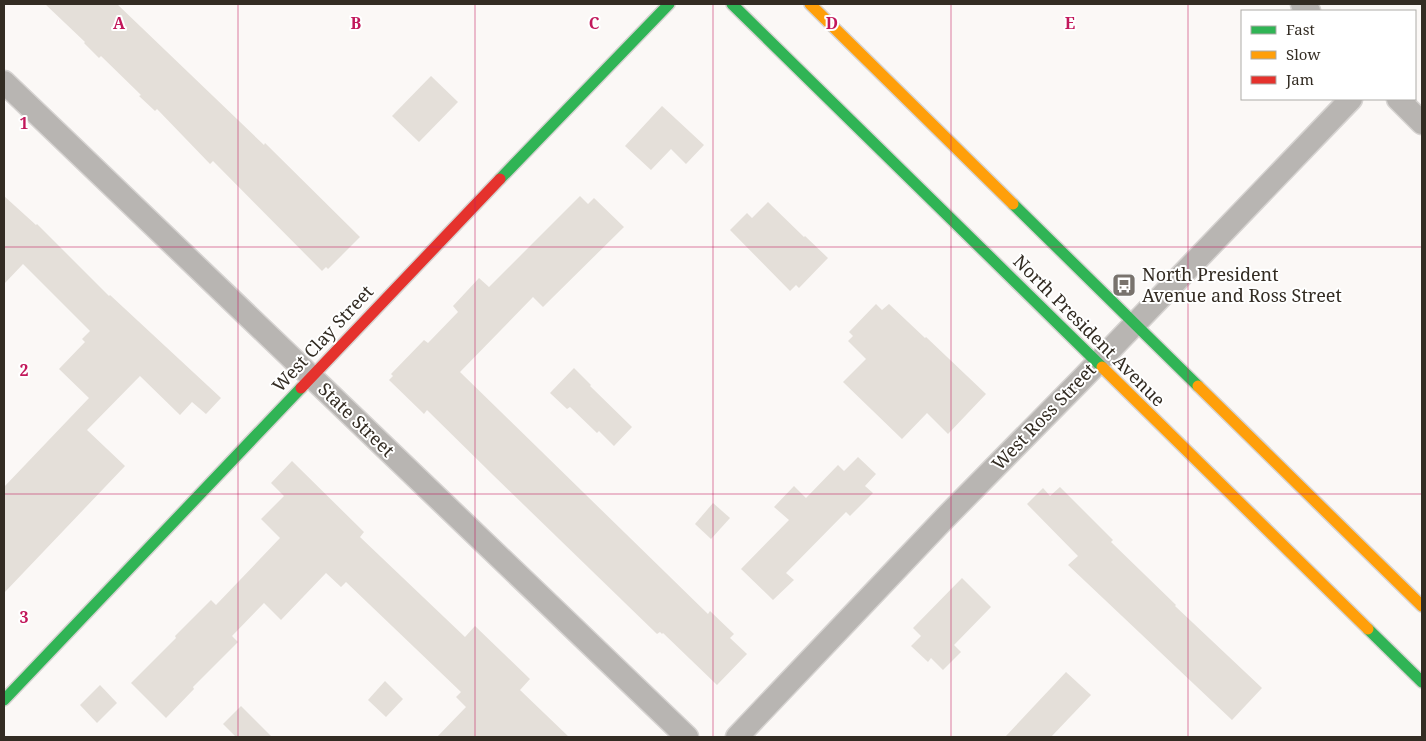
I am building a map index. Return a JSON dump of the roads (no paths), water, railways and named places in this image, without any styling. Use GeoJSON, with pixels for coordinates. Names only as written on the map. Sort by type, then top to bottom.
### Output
{"type":"FeatureCollection","features":[{"type":"Feature","properties":{"kind":"main road","name":"West Clay Street"},"geometry":{"type":"LineString","coordinates":[[4,700],[312,378],[468,211],[669,4]]}},
{"type":"Feature","properties":{"kind":"main road","name":"North President Avenue"},"geometry":{"type":"LineString","coordinates":[[732,4],[1422,682]]}},
{"type":"Feature","properties":{"kind":"main road","name":"North President Avenue"},"geometry":{"type":"LineString","coordinates":[[810,4],[1422,606]]}},
{"type":"Feature","properties":{"kind":"street","name":"State Street"},"geometry":{"type":"LineString","coordinates":[[4,82],[687,737]]}},
{"type":"Feature","properties":{"kind":"street","name":"West Ross Street"},"geometry":{"type":"LineString","coordinates":[[737,737],[1350,100]]}},
{"type":"Feature","properties":{"kind":"street"},"geometry":{"type":"LineString","coordinates":[[1399,100],[1422,123]]}},
{"type":"Feature","properties":{"kind":"place","name":"North President Avenue and Ross Street"},"geometry":{"type":"Point","coordinates":[1124,285]}}]}
